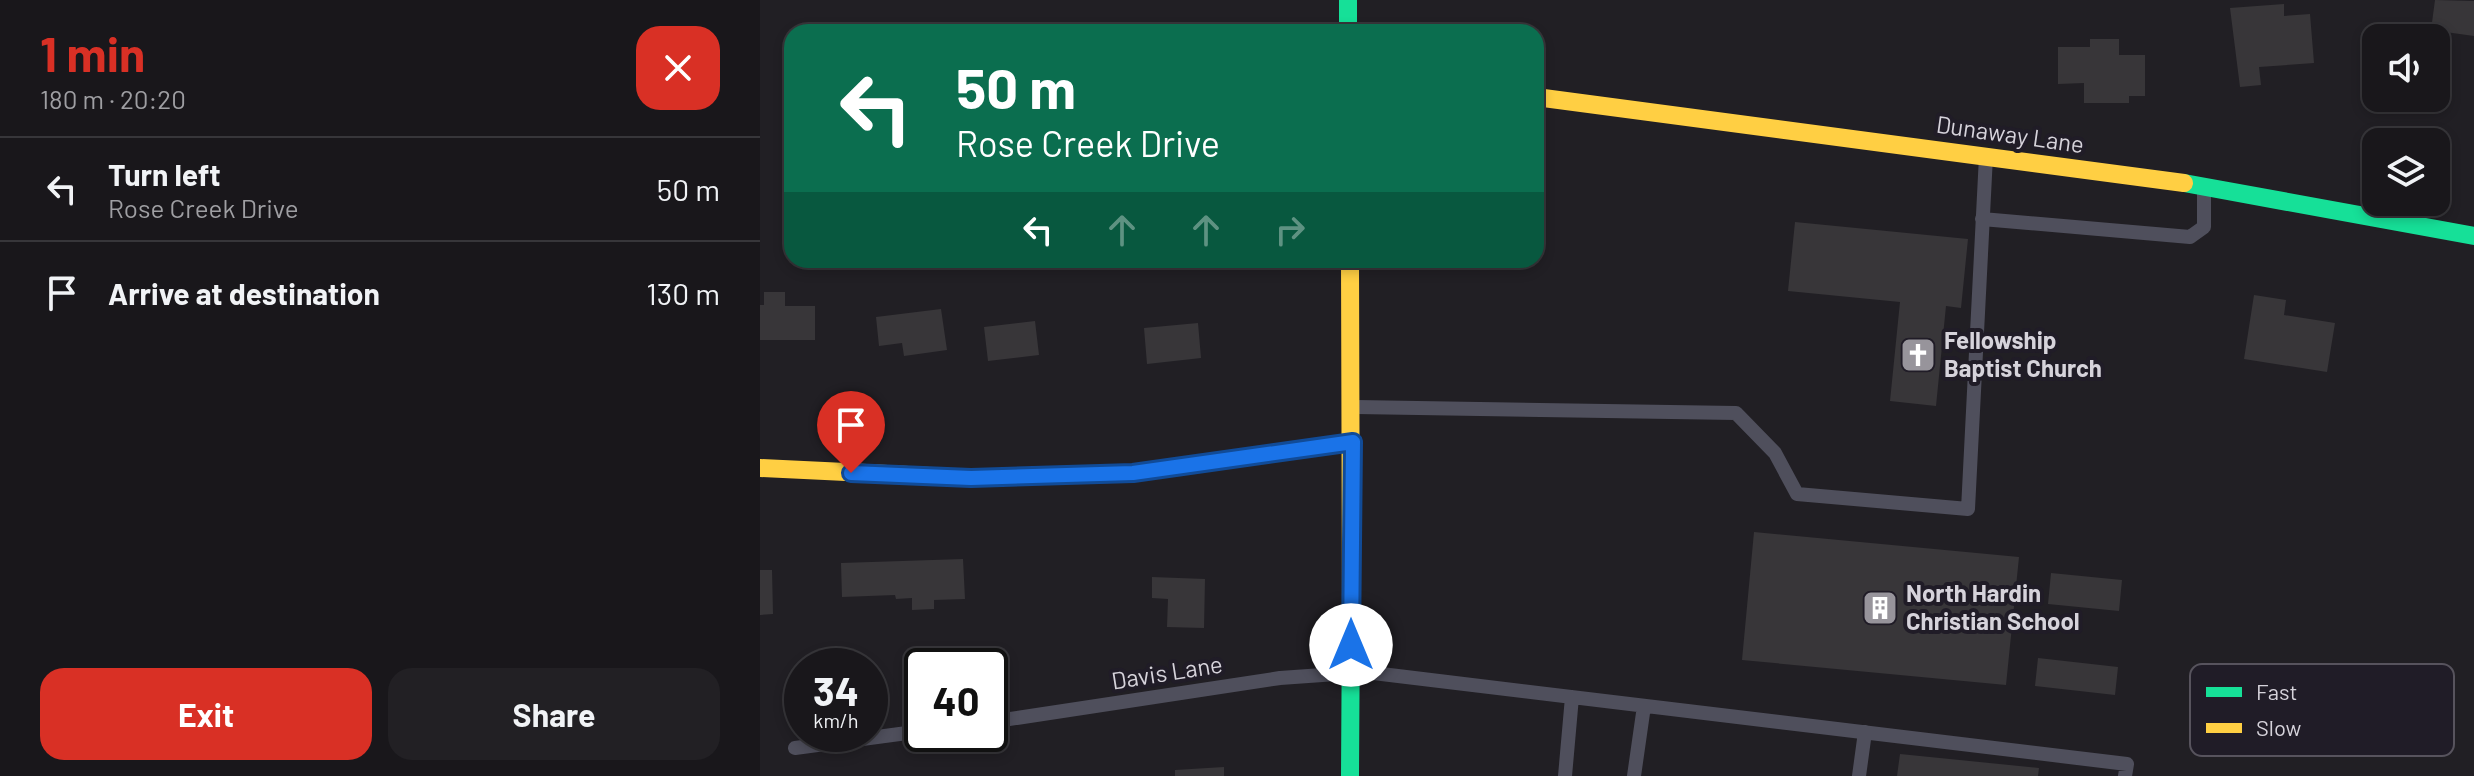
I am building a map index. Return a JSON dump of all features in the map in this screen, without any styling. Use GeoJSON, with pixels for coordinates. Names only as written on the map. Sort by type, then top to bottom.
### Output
{"type":"FeatureCollection","features":[{"type":"Feature","properties":{"kind":"street"},"geometry":{"type":"LineString","coordinates":[[1348,0],[1348,24]]}},
{"type":"Feature","properties":{"kind":"street","name":"Dunaway Lane"},"geometry":{"type":"LineString","coordinates":[[1544,98],[1986,155],[2357,211],[2474,236]]}},
{"type":"Feature","properties":{"kind":"street"},"geometry":{"type":"LineString","coordinates":[[1350,268],[1353,442],[1350,776]]}},
{"type":"Feature","properties":{"kind":"street"},"geometry":{"type":"LineString","coordinates":[[760,468],[971,478],[1133,473],[1353,442]]}},
{"type":"Feature","properties":{"kind":"lane"},"geometry":{"type":"LineString","coordinates":[[1351,407],[1736,413],[1775,453],[1797,494],[1968,509],[1986,155]]}},
{"type":"Feature","properties":{"kind":"lane"},"geometry":{"type":"LineString","coordinates":[[1982,219],[2190,237],[2204,227],[2204,188]]}},
{"type":"Feature","properties":{"kind":"lane","name":"Davis Lane"},"geometry":{"type":"LineString","coordinates":[[1008,719],[1280,678],[1365,672],[2127,764],[2125,776]]}},
{"type":"Feature","properties":{"kind":"lane"},"geometry":{"type":"LineString","coordinates":[[1565,776],[1572,697]]}},
{"type":"Feature","properties":{"kind":"lane"},"geometry":{"type":"LineString","coordinates":[[1634,776],[1644,706]]}},
{"type":"Feature","properties":{"kind":"lane"},"geometry":{"type":"LineString","coordinates":[[1859,776],[1865,732]]}},
{"type":"Feature","properties":{"kind":"building"},"geometry":{"type":"Polygon","coordinates":[[[2435,0],[2474,1],[2474,36],[2450,33],[2450,24],[2432,24],[2435,0]]]}},
{"type":"Feature","properties":{"kind":"building"},"geometry":{"type":"Polygon","coordinates":[[[2284,4],[2284,16],[2310,14],[2314,63],[2259,67],[2261,85],[2240,87],[2230,8],[2284,4]]]}},
{"type":"Feature","properties":{"kind":"building"},"geometry":{"type":"Polygon","coordinates":[[[2090,39],[2119,39],[2119,55],[2145,55],[2145,96],[2129,96],[2129,103],[2084,103],[2084,83],[2058,84],[2058,47],[2090,47],[2090,39]]]}},
{"type":"Feature","properties":{"kind":"building","name":"Fellowship Baptist Church"},"geometry":{"type":"Polygon","coordinates":[[[1795,222],[1968,239],[1961,308],[1946,306],[1936,406],[1890,401],[1900,302],[1788,291],[1795,222]]]}},
{"type":"Feature","properties":{"kind":"building"},"geometry":{"type":"Polygon","coordinates":[[[764,292],[785,292],[785,306],[815,306],[815,340],[760,340],[760,305],[764,305],[764,292]]]}},
{"type":"Feature","properties":{"kind":"building"},"geometry":{"type":"Polygon","coordinates":[[[2254,295],[2286,300],[2284,315],[2335,323],[2327,372],[2244,359],[2254,295]]]}},
{"type":"Feature","properties":{"kind":"building"},"geometry":{"type":"Polygon","coordinates":[[[941,309],[947,350],[904,356],[902,343],[879,346],[876,317],[941,309]]]}},
{"type":"Feature","properties":{"kind":"building"},"geometry":{"type":"Polygon","coordinates":[[[1035,321],[1039,355],[988,361],[984,327],[1035,321]]]}},
{"type":"Feature","properties":{"kind":"building"},"geometry":{"type":"Polygon","coordinates":[[[1198,323],[1201,358],[1147,364],[1144,328],[1198,323]]]}},
{"type":"Feature","properties":{"kind":"building","name":"North Hardin Christian School"},"geometry":{"type":"Polygon","coordinates":[[[1754,532],[2019,557],[2006,685],[1742,660],[1754,532]]]}},
{"type":"Feature","properties":{"kind":"building"},"geometry":{"type":"Polygon","coordinates":[[[963,559],[965,599],[934,600],[934,609],[912,610],[912,598],[896,599],[895,595],[842,597],[841,563],[963,559]]]}},
{"type":"Feature","properties":{"kind":"building"},"geometry":{"type":"Polygon","coordinates":[[[760,570],[772,570],[773,614],[760,615],[760,570]]]}},
{"type":"Feature","properties":{"kind":"building"},"geometry":{"type":"Polygon","coordinates":[[[2051,573],[2122,580],[2119,611],[2048,604],[2051,573]]]}},
{"type":"Feature","properties":{"kind":"building"},"geometry":{"type":"Polygon","coordinates":[[[1152,577],[1205,579],[1204,628],[1167,627],[1168,599],[1152,598],[1152,577]]]}},
{"type":"Feature","properties":{"kind":"building"},"geometry":{"type":"Polygon","coordinates":[[[2038,658],[2118,667],[2115,695],[2035,686],[2038,658]]]}},
{"type":"Feature","properties":{"kind":"building"},"geometry":{"type":"Polygon","coordinates":[[[1900,754],[2039,768],[2038,776],[1897,776],[1900,754]]]}},
{"type":"Feature","properties":{"kind":"building"},"geometry":{"type":"Polygon","coordinates":[[[1224,767],[1224,776],[1175,776],[1175,770],[1224,767]]]}},
{"type":"Feature","properties":{"kind":"traffic: fast"},"geometry":{"type":"LineString","coordinates":[[1348,0],[1348,24]]}},
{"type":"Feature","properties":{"kind":"traffic: fast"},"geometry":{"type":"LineString","coordinates":[[2184,183],[2474,236]]}},
{"type":"Feature","properties":{"kind":"traffic: fast"},"geometry":{"type":"LineString","coordinates":[[1350,776],[1351,613]]}},
{"type":"Feature","properties":{"kind":"traffic: slow"},"geometry":{"type":"LineString","coordinates":[[1544,98],[2184,183]]}},
{"type":"Feature","properties":{"kind":"traffic: slow"},"geometry":{"type":"LineString","coordinates":[[1350,268],[1351,613]]}},
{"type":"Feature","properties":{"kind":"traffic: slow"},"geometry":{"type":"LineString","coordinates":[[760,468],[971,478],[1133,473],[1353,442]]}},
{"type":"Feature","properties":{"kind":"place","name":"Fellowship Baptist Church"},"geometry":{"type":"Point","coordinates":[1918,355]}},
{"type":"Feature","properties":{"kind":"place","name":"North Hardin Christian School"},"geometry":{"type":"Point","coordinates":[1880,608]}},
{"type":"Feature","properties":{"kind":"route"},"geometry":{"type":"LineString","coordinates":[[851,473],[971,478],[1133,473],[1353,442],[1351,645]]}}]}
